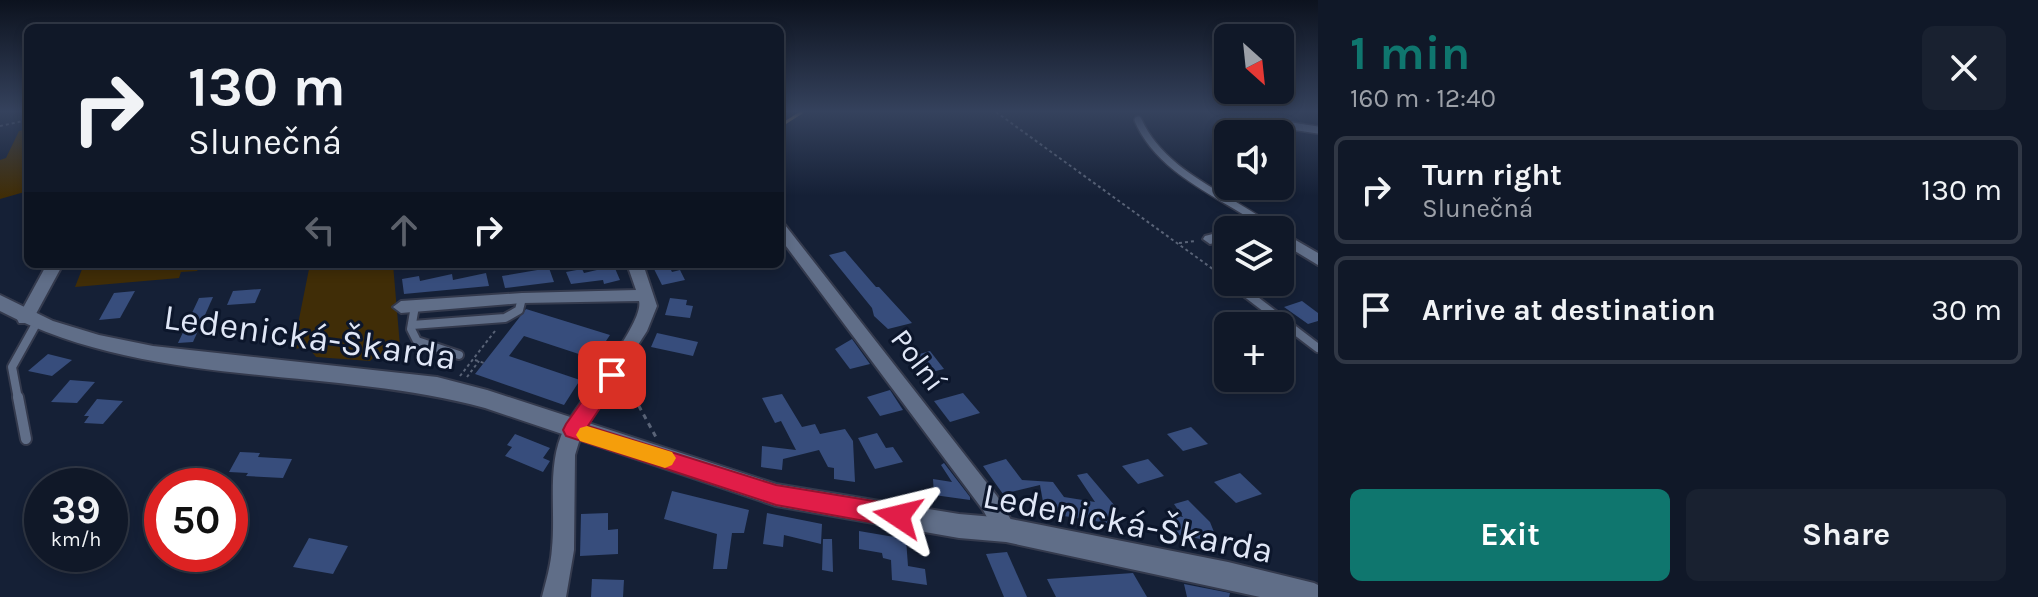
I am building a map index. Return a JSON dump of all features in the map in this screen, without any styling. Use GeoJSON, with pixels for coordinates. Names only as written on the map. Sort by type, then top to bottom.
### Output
{"type":"FeatureCollection","features":[{"type":"Feature","properties":{"kind":"main road","name":"Ledenická-Škarda"},"geometry":{"type":"LineString","coordinates":[[0,302],[30,321],[66,336],[130,349],[437,386],[487,399],[776,495],[959,526],[1006,530],[1228,575],[1314,597]]}},
{"type":"Feature","properties":{"kind":"street","name":"Polní"},"geometry":{"type":"LineString","coordinates":[[784,233],[990,503],[1006,530]]}},
{"type":"Feature","properties":{"kind":"street"},"geometry":{"type":"LineString","coordinates":[[1210,239],[1214,238]]}},
{"type":"Feature","properties":{"kind":"street"},"geometry":{"type":"LineString","coordinates":[[1294,244],[1318,260]]}},
{"type":"Feature","properties":{"kind":"street"},"geometry":{"type":"LineString","coordinates":[[30,321],[53,268]]}},
{"type":"Feature","properties":{"kind":"street"},"geometry":{"type":"LineString","coordinates":[[554,597],[563,550],[565,455],[573,430],[641,327],[649,306],[636,268]]}},
{"type":"Feature","properties":{"kind":"street"},"geometry":{"type":"LineString","coordinates":[[408,306],[522,298],[646,295]]}},
{"type":"Feature","properties":{"kind":"lane"},"geometry":{"type":"LineString","coordinates":[[1147,140],[1169,161],[1252,216]]}},
{"type":"Feature","properties":{"kind":"lane"},"geometry":{"type":"LineString","coordinates":[[1250,296],[1318,348]]}},
{"type":"Feature","properties":{"kind":"lane"},"geometry":{"type":"LineString","coordinates":[[412,325],[499,319],[517,314],[522,298]]}},
{"type":"Feature","properties":{"kind":"lane"},"geometry":{"type":"LineString","coordinates":[[408,306],[417,341],[459,355]]}},
{"type":"Feature","properties":{"kind":"lane"},"geometry":{"type":"LineString","coordinates":[[26,439],[12,367],[30,321]]}},
{"type":"Feature","properties":{"kind":"path"},"geometry":{"type":"LineString","coordinates":[[1034,140],[1214,270]]}},
{"type":"Feature","properties":{"kind":"path"},"geometry":{"type":"LineString","coordinates":[[1177,243],[1210,239]]}},
{"type":"Feature","properties":{"kind":"path"},"geometry":{"type":"LineString","coordinates":[[460,376],[474,360],[499,319]]}},
{"type":"Feature","properties":{"kind":"path"},"geometry":{"type":"LineString","coordinates":[[474,360],[484,363]]}},
{"type":"Feature","properties":{"kind":"path"},"geometry":{"type":"LineString","coordinates":[[612,375],[628,380],[658,438],[648,453]]}},
{"type":"Feature","properties":{"kind":"shaded area"},"geometry":{"type":"Polygon","coordinates":[[[15,140],[24,140],[24,192],[0,199],[0,160],[6,158],[15,140]]]}},
{"type":"Feature","properties":{"kind":"shaded area"},"geometry":{"type":"Polygon","coordinates":[[[82,268],[199,268],[197,271],[181,272],[179,278],[75,287],[82,268]]]}},
{"type":"Feature","properties":{"kind":"shaded area"},"geometry":{"type":"Polygon","coordinates":[[[309,268],[393,268],[401,358],[375,356],[370,361],[316,357],[308,347],[293,349],[309,268]]]}},
{"type":"Feature","properties":{"kind":"building"},"geometry":{"type":"Polygon","coordinates":[[[845,251],[912,323],[888,329],[874,316],[872,308],[829,255],[845,251]]]}},
{"type":"Feature","properties":{"kind":"building"},"geometry":{"type":"Polygon","coordinates":[[[549,268],[554,282],[505,288],[502,276],[549,268]]]}},
{"type":"Feature","properties":{"kind":"building"},"geometry":{"type":"Polygon","coordinates":[[[615,268],[620,280],[604,284],[603,280],[571,284],[566,272],[582,269],[584,273],[615,268]]]}},
{"type":"Feature","properties":{"kind":"building"},"geometry":{"type":"Polygon","coordinates":[[[654,269],[680,270],[685,280],[662,285],[654,269]]]}},
{"type":"Feature","properties":{"kind":"building"},"geometry":{"type":"Polygon","coordinates":[[[486,273],[489,286],[404,294],[402,279],[419,276],[420,281],[452,274],[453,280],[486,273]]]}},
{"type":"Feature","properties":{"kind":"building"},"geometry":{"type":"Polygon","coordinates":[[[261,289],[255,303],[227,305],[233,291],[261,289]]]}},
{"type":"Feature","properties":{"kind":"building"},"geometry":{"type":"Polygon","coordinates":[[[135,291],[120,318],[99,320],[114,293],[135,291]]]}},
{"type":"Feature","properties":{"kind":"building"},"geometry":{"type":"Polygon","coordinates":[[[213,297],[193,342],[178,343],[199,298],[213,297]]]}},
{"type":"Feature","properties":{"kind":"building"},"geometry":{"type":"Polygon","coordinates":[[[670,298],[687,300],[686,305],[693,306],[690,318],[665,315],[670,298]]]}},
{"type":"Feature","properties":{"kind":"building"},"geometry":{"type":"Polygon","coordinates":[[[1302,301],[1318,313],[1318,321],[1308,324],[1284,307],[1302,301]]]}},
{"type":"Feature","properties":{"kind":"building"},"geometry":{"type":"Polygon","coordinates":[[[526,309],[610,335],[594,359],[524,336],[509,356],[580,380],[564,405],[475,374],[526,309]]]}},
{"type":"Feature","properties":{"kind":"building"},"geometry":{"type":"Polygon","coordinates":[[[657,333],[698,342],[693,356],[651,347],[657,333]]]}},
{"type":"Feature","properties":{"kind":"building"},"geometry":{"type":"Polygon","coordinates":[[[852,339],[870,364],[850,369],[835,349],[852,339]]]}},
{"type":"Feature","properties":{"kind":"building"},"geometry":{"type":"Polygon","coordinates":[[[930,351],[944,369],[919,375],[906,358],[930,351]]]}},
{"type":"Feature","properties":{"kind":"building"},"geometry":{"type":"Polygon","coordinates":[[[48,354],[72,360],[52,376],[28,371],[48,354]]]}},
{"type":"Feature","properties":{"kind":"building"},"geometry":{"type":"Polygon","coordinates":[[[70,380],[95,382],[77,403],[51,402],[70,380]]]}},
{"type":"Feature","properties":{"kind":"building"},"geometry":{"type":"Polygon","coordinates":[[[890,390],[903,410],[880,416],[867,397],[890,390]]]}},
{"type":"Feature","properties":{"kind":"building"},"geometry":{"type":"Polygon","coordinates":[[[963,393],[980,413],[950,422],[934,401],[963,393]]]}},
{"type":"Feature","properties":{"kind":"building"},"geometry":{"type":"Polygon","coordinates":[[[782,394],[802,427],[815,424],[820,434],[845,429],[853,441],[855,482],[834,479],[834,468],[828,467],[819,450],[783,459],[782,470],[761,467],[762,446],[796,450],[781,421],[775,423],[762,398],[782,394]]]}},
{"type":"Feature","properties":{"kind":"building"},"geometry":{"type":"Polygon","coordinates":[[[97,399],[123,401],[103,424],[84,423],[89,416],[84,416],[97,399]]]}},
{"type":"Feature","properties":{"kind":"building"},"geometry":{"type":"Polygon","coordinates":[[[1191,427],[1208,444],[1183,451],[1167,434],[1191,427]]]}},
{"type":"Feature","properties":{"kind":"building"},"geometry":{"type":"Polygon","coordinates":[[[877,433],[886,448],[893,447],[903,462],[875,469],[858,438],[877,433]]]}},
{"type":"Feature","properties":{"kind":"building"},"geometry":{"type":"Polygon","coordinates":[[[515,434],[550,448],[543,458],[550,461],[543,472],[505,456],[512,447],[507,445],[515,434]]]}},
{"type":"Feature","properties":{"kind":"building"},"geometry":{"type":"Polygon","coordinates":[[[240,452],[260,453],[258,457],[292,459],[283,478],[248,476],[248,468],[231,468],[240,452]]]}},
{"type":"Feature","properties":{"kind":"building"},"geometry":{"type":"Polygon","coordinates":[[[1006,459],[1022,480],[1053,482],[1064,497],[1095,502],[1077,475],[1087,473],[1115,506],[1120,525],[1045,513],[1040,485],[1003,494],[983,466],[1006,459]]]}},
{"type":"Feature","properties":{"kind":"building"},"geometry":{"type":"Polygon","coordinates":[[[1148,459],[1164,476],[1138,484],[1122,466],[1148,459]]]}},
{"type":"Feature","properties":{"kind":"building"},"geometry":{"type":"Polygon","coordinates":[[[944,463],[970,500],[934,495],[933,479],[952,482],[941,465],[944,463]]]}},
{"type":"Feature","properties":{"kind":"building"},"geometry":{"type":"Polygon","coordinates":[[[1240,473],[1262,494],[1236,503],[1214,482],[1240,473]]]}},
{"type":"Feature","properties":{"kind":"building"},"geometry":{"type":"Polygon","coordinates":[[[672,491],[749,510],[744,533],[732,533],[727,569],[713,569],[717,534],[664,519],[672,491]]]}},
{"type":"Feature","properties":{"kind":"building"},"geometry":{"type":"Polygon","coordinates":[[[1188,500],[1210,522],[1218,542],[1178,535],[1171,515],[1183,517],[1174,504],[1188,500]]]}},
{"type":"Feature","properties":{"kind":"building"},"geometry":{"type":"Polygon","coordinates":[[[608,513],[608,530],[618,529],[618,554],[580,556],[581,514],[608,513]]]}},
{"type":"Feature","properties":{"kind":"building"},"geometry":{"type":"Polygon","coordinates":[[[767,513],[822,524],[821,544],[784,535],[783,547],[763,544],[767,513]]]}},
{"type":"Feature","properties":{"kind":"building"},"geometry":{"type":"Polygon","coordinates":[[[859,531],[906,539],[908,566],[925,569],[927,585],[892,580],[891,560],[883,558],[882,553],[859,549],[859,531]]]}},
{"type":"Feature","properties":{"kind":"building"},"geometry":{"type":"Polygon","coordinates":[[[309,538],[348,546],[333,574],[293,567],[309,538]]]}},
{"type":"Feature","properties":{"kind":"building"},"geometry":{"type":"Polygon","coordinates":[[[823,539],[832,539],[833,572],[822,570],[823,539]]]}},
{"type":"Feature","properties":{"kind":"building"},"geometry":{"type":"Polygon","coordinates":[[[1007,552],[1027,597],[1004,597],[986,554],[1007,552]]]}},
{"type":"Feature","properties":{"kind":"building"},"geometry":{"type":"Polygon","coordinates":[[[1133,573],[1147,597],[1056,597],[1047,579],[1133,573]]]}},
{"type":"Feature","properties":{"kind":"building"},"geometry":{"type":"Polygon","coordinates":[[[592,579],[624,580],[623,597],[591,597],[592,579]]]}},
{"type":"Feature","properties":{"kind":"building"},"geometry":{"type":"Polygon","coordinates":[[[1184,584],[1230,593],[1229,597],[1187,597],[1184,584]]]}},
{"type":"Feature","properties":{"kind":"slow traffic"},"geometry":{"type":"LineString","coordinates":[[587,435],[665,458]]}},
{"type":"Feature","properties":{"kind":"route"},"geometry":{"type":"LineString","coordinates":[[612,375],[573,430],[776,495],[898,516]]}}]}
